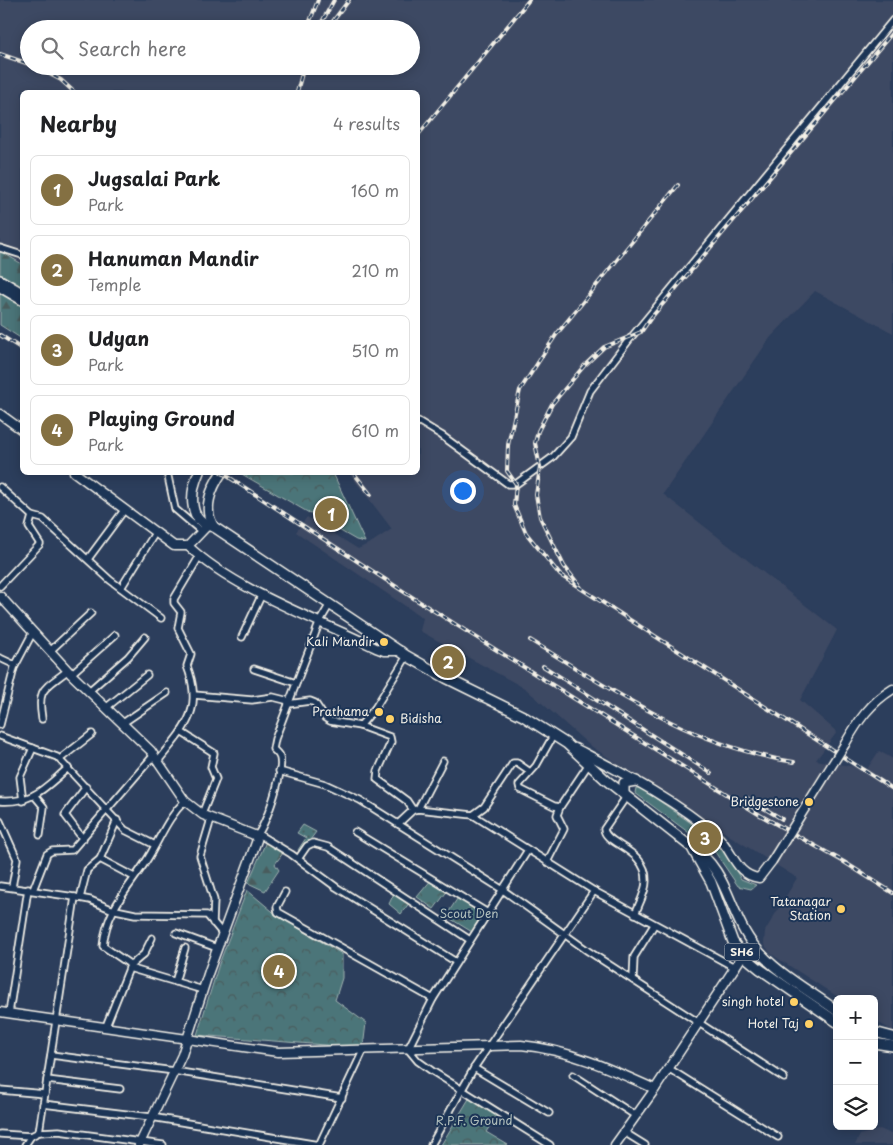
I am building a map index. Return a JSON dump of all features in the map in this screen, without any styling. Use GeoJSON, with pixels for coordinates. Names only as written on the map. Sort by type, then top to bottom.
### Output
{"type":"FeatureCollection","features":[{"type":"Feature","properties":{"kind":"main road"},"geometry":{"type":"LineString","coordinates":[[0,280],[20,291]]}},
{"type":"Feature","properties":{"kind":"main road"},"geometry":{"type":"LineString","coordinates":[[0,287],[20,299]]}},
{"type":"Feature","properties":{"kind":"main road","name":"SH6"},"geometry":{"type":"LineString","coordinates":[[198,475],[193,492],[194,511],[199,521],[330,604],[404,654],[446,678],[523,716],[567,744],[588,765],[625,796],[711,862],[739,922],[756,948],[770,963],[833,1007]]}},
{"type":"Feature","properties":{"kind":"main road"},"geometry":{"type":"LineString","coordinates":[[208,527],[210,496],[220,475]]}},
{"type":"Feature","properties":{"kind":"main road"},"geometry":{"type":"LineString","coordinates":[[625,796],[624,783],[636,781]]}},
{"type":"Feature","properties":{"kind":"main road","name":"SH6"},"geometry":{"type":"LineString","coordinates":[[690,847],[706,871],[727,928],[743,955],[760,969],[833,1019]]}},
{"type":"Feature","properties":{"kind":"main road"},"geometry":{"type":"LineString","coordinates":[[878,1033],[893,1037]]}},
{"type":"Feature","properties":{"kind":"main road"},"geometry":{"type":"LineString","coordinates":[[878,1044],[893,1046]]}},
{"type":"Feature","properties":{"kind":"street"},"geometry":{"type":"LineString","coordinates":[[420,422],[441,435],[508,484],[516,484],[553,457],[571,437],[590,391],[629,340],[893,20]]}},
{"type":"Feature","properties":{"kind":"street"},"geometry":{"type":"LineString","coordinates":[[0,248],[20,254]]}},
{"type":"Feature","properties":{"kind":"street"},"geometry":{"type":"LineString","coordinates":[[0,414],[20,429]]}},
{"type":"Feature","properties":{"kind":"street"},"geometry":{"type":"LineString","coordinates":[[79,475],[174,546],[188,546],[208,527],[175,509],[168,475]]}},
{"type":"Feature","properties":{"kind":"street"},"geometry":{"type":"LineString","coordinates":[[0,487],[32,516],[43,519],[120,588],[161,618]]}},
{"type":"Feature","properties":{"kind":"street"},"geometry":{"type":"LineString","coordinates":[[88,559],[125,510]]}},
{"type":"Feature","properties":{"kind":"street"},"geometry":{"type":"LineString","coordinates":[[0,586],[39,546],[38,539],[29,527],[32,516]]}},
{"type":"Feature","properties":{"kind":"street"},"geometry":{"type":"LineString","coordinates":[[120,588],[155,533]]}},
{"type":"Feature","properties":{"kind":"street"},"geometry":{"type":"LineString","coordinates":[[188,546],[199,557],[262,594],[384,651],[404,654],[375,708],[360,726]]}},
{"type":"Feature","properties":{"kind":"street"},"geometry":{"type":"LineString","coordinates":[[10,1013],[30,890],[47,854],[52,851],[72,850],[106,810],[181,732],[191,716],[194,695],[193,681],[187,666],[191,654],[178,631],[181,612],[174,603],[174,599],[199,557]]}},
{"type":"Feature","properties":{"kind":"street"},"geometry":{"type":"LineString","coordinates":[[242,637],[262,594]]}},
{"type":"Feature","properties":{"kind":"street"},"geometry":{"type":"LineString","coordinates":[[0,596],[69,672],[124,723],[156,758],[185,800],[202,814],[257,835],[298,859],[336,887],[456,962]]}},
{"type":"Feature","properties":{"kind":"street"},"geometry":{"type":"LineString","coordinates":[[139,1143],[188,1038],[222,934],[258,843],[257,835],[268,815],[279,771],[280,756],[274,752],[273,745],[320,621],[330,604]]}},
{"type":"Feature","properties":{"kind":"street"},"geometry":{"type":"LineString","coordinates":[[50,651],[91,613]]}},
{"type":"Feature","properties":{"kind":"street"},"geometry":{"type":"LineString","coordinates":[[0,725],[15,665],[33,632]]}},
{"type":"Feature","properties":{"kind":"street"},"geometry":{"type":"LineString","coordinates":[[42,719],[40,696],[47,686],[69,672],[116,635]]}},
{"type":"Feature","properties":{"kind":"street"},"geometry":{"type":"LineString","coordinates":[[89,691],[128,657],[145,637]]}},
{"type":"Feature","properties":{"kind":"street"},"geometry":{"type":"LineString","coordinates":[[0,658],[15,665]]}},
{"type":"Feature","properties":{"kind":"street"},"geometry":{"type":"LineString","coordinates":[[254,669],[296,683]]}},
{"type":"Feature","properties":{"kind":"street"},"geometry":{"type":"LineString","coordinates":[[106,707],[147,674]]}},
{"type":"Feature","properties":{"kind":"street"},"geometry":{"type":"LineString","coordinates":[[567,744],[636,781],[718,837],[745,874],[759,878],[772,861],[866,710],[878,698],[893,689]]}},
{"type":"Feature","properties":{"kind":"street"},"geometry":{"type":"LineString","coordinates":[[124,723],[167,694]]}},
{"type":"Feature","properties":{"kind":"street"},"geometry":{"type":"LineString","coordinates":[[194,695],[252,700],[273,698],[289,702],[310,701],[315,703],[325,718],[330,721],[360,726],[390,737],[391,742],[378,770],[377,779],[415,809],[473,815],[546,862],[635,914],[736,968]]}},
{"type":"Feature","properties":{"kind":"street"},"geometry":{"type":"LineString","coordinates":[[181,732],[214,753],[211,767],[216,779],[202,814]]}},
{"type":"Feature","properties":{"kind":"street"},"geometry":{"type":"LineString","coordinates":[[60,759],[92,734]]}},
{"type":"Feature","properties":{"kind":"street"},"geometry":{"type":"LineString","coordinates":[[0,736],[60,759],[125,830],[155,845]]}},
{"type":"Feature","properties":{"kind":"street"},"geometry":{"type":"LineString","coordinates":[[553,736],[530,772],[519,785],[520,789],[554,806],[560,806]]}},
{"type":"Feature","properties":{"kind":"street"},"geometry":{"type":"LineString","coordinates":[[23,801],[20,777],[33,748]]}},
{"type":"Feature","properties":{"kind":"street"},"geometry":{"type":"LineString","coordinates":[[398,824],[415,809],[443,762]]}},
{"type":"Feature","properties":{"kind":"street"},"geometry":{"type":"LineString","coordinates":[[473,815],[484,806],[513,763],[517,763],[530,772]]}},
{"type":"Feature","properties":{"kind":"street"},"geometry":{"type":"LineString","coordinates":[[546,862],[564,829],[557,815],[560,806],[588,765]]}},
{"type":"Feature","properties":{"kind":"street"},"geometry":{"type":"LineString","coordinates":[[0,801],[23,801],[34,795],[68,768]]}},
{"type":"Feature","properties":{"kind":"street"},"geometry":{"type":"LineString","coordinates":[[279,771],[344,791],[503,890],[565,935],[784,1078]]}},
{"type":"Feature","properties":{"kind":"street"},"geometry":{"type":"LineString","coordinates":[[83,838],[65,815],[86,787]]}},
{"type":"Feature","properties":{"kind":"street"},"geometry":{"type":"LineString","coordinates":[[34,795],[44,807],[40,835]]}},
{"type":"Feature","properties":{"kind":"street"},"geometry":{"type":"LineString","coordinates":[[625,796],[604,829],[607,836],[625,848],[642,864],[646,882],[635,914]]}},
{"type":"Feature","properties":{"kind":"street"},"geometry":{"type":"LineString","coordinates":[[185,800],[169,817],[155,845],[114,910],[108,922],[104,946],[128,963],[130,967],[203,990]]}},
{"type":"Feature","properties":{"kind":"street"},"geometry":{"type":"LineString","coordinates":[[211,819],[200,856],[214,900],[213,924]]}},
{"type":"Feature","properties":{"kind":"street"},"geometry":{"type":"LineString","coordinates":[[40,1132],[77,898],[87,870],[100,859],[117,820]]}},
{"type":"Feature","properties":{"kind":"street"},"geometry":{"type":"LineString","coordinates":[[0,821],[17,859],[12,887]]}},
{"type":"Feature","properties":{"kind":"street"},"geometry":{"type":"LineString","coordinates":[[355,832],[488,913]]}},
{"type":"Feature","properties":{"kind":"street"},"geometry":{"type":"LineString","coordinates":[[298,859],[312,843],[328,847],[470,940]]}},
{"type":"Feature","properties":{"kind":"street"},"geometry":{"type":"LineString","coordinates":[[408,1049],[433,1000],[528,850]]}},
{"type":"Feature","properties":{"kind":"street"},"geometry":{"type":"LineString","coordinates":[[100,859],[134,877]]}},
{"type":"Feature","properties":{"kind":"street"},"geometry":{"type":"LineString","coordinates":[[0,886],[77,898],[114,910],[135,914],[207,915],[222,934]]}},
{"type":"Feature","properties":{"kind":"street"},"geometry":{"type":"LineString","coordinates":[[431,1145],[488,1046],[594,890]]}},
{"type":"Feature","properties":{"kind":"street"},"geometry":{"type":"LineString","coordinates":[[285,892],[277,907],[278,912],[433,1000]]}},
{"type":"Feature","properties":{"kind":"street"},"geometry":{"type":"LineString","coordinates":[[633,980],[634,957],[654,925]]}},
{"type":"Feature","properties":{"kind":"street"},"geometry":{"type":"LineString","coordinates":[[176,933],[217,948]]}},
{"type":"Feature","properties":{"kind":"street"},"geometry":{"type":"LineString","coordinates":[[106,1026],[130,967],[144,954],[152,938]]}},
{"type":"Feature","properties":{"kind":"street"},"geometry":{"type":"LineString","coordinates":[[175,982],[185,948]]}},
{"type":"Feature","properties":{"kind":"street"},"geometry":{"type":"LineString","coordinates":[[615,1145],[655,1089],[743,955]]}},
{"type":"Feature","properties":{"kind":"street"},"geometry":{"type":"LineString","coordinates":[[0,1012],[188,1038],[252,1050],[278,1052],[522,1045],[556,1050],[607,1067],[655,1089]]}},
{"type":"Feature","properties":{"kind":"street"},"geometry":{"type":"LineString","coordinates":[[43,1104],[152,1117],[319,1145],[364,1049]]}},
{"type":"Feature","properties":{"kind":"street"},"geometry":{"type":"LineString","coordinates":[[408,1049],[418,1061],[550,1145]]}},
{"type":"Feature","properties":{"kind":"street"},"geometry":{"type":"LineString","coordinates":[[51,1055],[174,1071],[342,1098]]}},
{"type":"Feature","properties":{"kind":"street"},"geometry":{"type":"LineString","coordinates":[[474,1068],[548,1113]]}},
{"type":"Feature","properties":{"kind":"street"},"geometry":{"type":"LineString","coordinates":[[668,1068],[778,1137]]}},
{"type":"Feature","properties":{"kind":"street"},"geometry":{"type":"LineString","coordinates":[[573,1075],[636,1116]]}},
{"type":"Feature","properties":{"kind":"street"},"geometry":{"type":"LineString","coordinates":[[47,1080],[120,1089]]}},
{"type":"Feature","properties":{"kind":"street"},"geometry":{"type":"LineString","coordinates":[[0,1090],[45,1094]]}},
{"type":"Feature","properties":{"kind":"street"},"geometry":{"type":"LineString","coordinates":[[0,1134],[31,1136],[40,1132],[59,1131],[163,1145]]}},
{"type":"Feature","properties":{"kind":"street"},"geometry":{"type":"LineString","coordinates":[[624,1132],[645,1145]]}},
{"type":"Feature","properties":{"kind":"street"},"geometry":{"type":"LineString","coordinates":[[26,1145],[31,1136]]}},
{"type":"Feature","properties":{"kind":"shaded area"},"geometry":{"type":"Polygon","coordinates":[[[0,0],[893,0],[893,333],[815,291],[770,338],[663,494],[837,630],[800,700],[837,732],[816,760],[867,769],[879,751],[893,759],[893,1031],[878,1022],[878,995],[835,995],[771,954],[764,944],[765,931],[797,878],[588,744],[526,689],[420,631],[423,618],[296,532],[307,517],[358,549],[392,529],[351,475],[420,475],[420,90],[20,90],[20,263],[0,251],[0,0]]]}},
{"type":"Feature","properties":{"kind":"shaded area"},"geometry":{"type":"Polygon","coordinates":[[[878,1130],[893,1135],[893,1145],[855,1145],[860,1135],[878,1130]]]}},
{"type":"Feature","properties":{"kind":"green space"},"geometry":{"type":"Polygon","coordinates":[[[0,251],[20,263],[20,286],[0,274],[0,251]]]}},
{"type":"Feature","properties":{"kind":"green space"},"geometry":{"type":"Polygon","coordinates":[[[0,290],[20,303],[20,338],[0,325],[0,290]]]}},
{"type":"Feature","properties":{"kind":"green space"},"geometry":{"type":"Polygon","coordinates":[[[243,475],[334,475],[365,542],[356,540],[243,475]]]}},
{"type":"Feature","properties":{"kind":"green space"},"geometry":{"type":"Polygon","coordinates":[[[636,788],[641,788],[718,842],[741,879],[756,885],[751,889],[738,886],[715,852],[635,793],[636,788]]]}},
{"type":"Feature","properties":{"kind":"green space"},"geometry":{"type":"Polygon","coordinates":[[[303,825],[316,832],[301,852],[298,850],[306,838],[297,833],[303,825]]]}},
{"type":"Feature","properties":{"kind":"green space"},"geometry":{"type":"Polygon","coordinates":[[[268,837],[286,849],[275,864],[279,870],[265,891],[248,883],[268,837]]]}},
{"type":"Feature","properties":{"kind":"green space"},"geometry":{"type":"Polygon","coordinates":[[[432,879],[448,890],[434,909],[417,897],[432,879]]]}},
{"type":"Feature","properties":{"kind":"green space"},"geometry":{"type":"Polygon","coordinates":[[[396,889],[413,898],[401,914],[389,904],[396,889]]]}},
{"type":"Feature","properties":{"kind":"green space"},"geometry":{"type":"Polygon","coordinates":[[[247,890],[278,916],[342,954],[342,978],[335,1000],[366,1023],[363,1048],[197,1035],[219,964],[247,890]]]}},
{"type":"Feature","properties":{"kind":"green space","name":"Scout Den"},"geometry":{"type":"Polygon","coordinates":[[[461,893],[492,912],[477,935],[446,916],[461,893]]]}},
{"type":"Feature","properties":{"kind":"green space","name":"R.P.F. Ground"},"geometry":{"type":"Polygon","coordinates":[[[470,1097],[498,1114],[486,1132],[508,1145],[441,1145],[470,1097]]]}},
{"type":"Feature","properties":{"kind":"railway"},"geometry":{"type":"LineString","coordinates":[[310,20],[318,0]]}},
{"type":"Feature","properties":{"kind":"railway"},"geometry":{"type":"LineString","coordinates":[[323,20],[334,0]]}},
{"type":"Feature","properties":{"kind":"railway"},"geometry":{"type":"LineString","coordinates":[[334,20],[349,0]]}},
{"type":"Feature","properties":{"kind":"railway"},"geometry":{"type":"LineString","coordinates":[[420,133],[529,0]]}},
{"type":"Feature","properties":{"kind":"railway"},"geometry":{"type":"LineString","coordinates":[[579,585],[564,566],[540,517],[536,495],[540,467],[535,443],[538,431],[552,404],[584,366],[604,347],[641,332],[893,32]]}},
{"type":"Feature","properties":{"kind":"railway"},"geometry":{"type":"LineString","coordinates":[[0,54],[20,61]]}},
{"type":"Feature","properties":{"kind":"railway"},"geometry":{"type":"LineString","coordinates":[[51,75],[61,80],[72,90]]}},
{"type":"Feature","properties":{"kind":"railway"},"geometry":{"type":"LineString","coordinates":[[298,90],[302,75]]}},
{"type":"Feature","properties":{"kind":"railway"},"geometry":{"type":"LineString","coordinates":[[678,185],[556,335],[520,390],[508,445],[507,471],[516,484],[514,505],[526,533],[560,575],[893,789]]}},
{"type":"Feature","properties":{"kind":"railway"},"geometry":{"type":"LineString","coordinates":[[0,335],[20,348]]}},
{"type":"Feature","properties":{"kind":"railway"},"geometry":{"type":"LineString","coordinates":[[226,475],[415,599],[760,815],[844,862],[893,893]]}},
{"type":"Feature","properties":{"kind":"railway"},"geometry":{"type":"LineString","coordinates":[[355,475],[371,495]]}},
{"type":"Feature","properties":{"kind":"railway"},"geometry":{"type":"LineString","coordinates":[[530,640],[624,697],[689,730],[723,744],[758,755],[794,762]]}},
{"type":"Feature","properties":{"kind":"railway"},"geometry":{"type":"LineString","coordinates":[[543,666],[711,773]]}},
{"type":"Feature","properties":{"kind":"railway"},"geometry":{"type":"LineString","coordinates":[[747,798],[782,819]]}},
{"type":"Feature","properties":{"kind":"place","name":"Jugsalai Park"},"geometry":{"type":"Point","coordinates":[331,514]}},
{"type":"Feature","properties":{"kind":"place","name":"Kali Mandir"},"geometry":{"type":"Point","coordinates":[384,642]}},
{"type":"Feature","properties":{"kind":"place","name":"Hanuman Mandir"},"geometry":{"type":"Point","coordinates":[448,662]}},
{"type":"Feature","properties":{"kind":"place","name":"Prathama"},"geometry":{"type":"Point","coordinates":[379,712]}},
{"type":"Feature","properties":{"kind":"place","name":"Bidisha"},"geometry":{"type":"Point","coordinates":[390,719]}},
{"type":"Feature","properties":{"kind":"place","name":"Bridgestone"},"geometry":{"type":"Point","coordinates":[809,802]}},
{"type":"Feature","properties":{"kind":"place","name":"Udyan"},"geometry":{"type":"Point","coordinates":[705,838]}},
{"type":"Feature","properties":{"kind":"place","name":"Tatanagar Station"},"geometry":{"type":"Point","coordinates":[841,909]}},
{"type":"Feature","properties":{"kind":"place","name":"Playing Ground"},"geometry":{"type":"Point","coordinates":[279,971]}},
{"type":"Feature","properties":{"kind":"place","name":"singh hotel"},"geometry":{"type":"Point","coordinates":[794,1002]}},
{"type":"Feature","properties":{"kind":"place","name":"Hotel Taj"},"geometry":{"type":"Point","coordinates":[809,1024]}}]}
